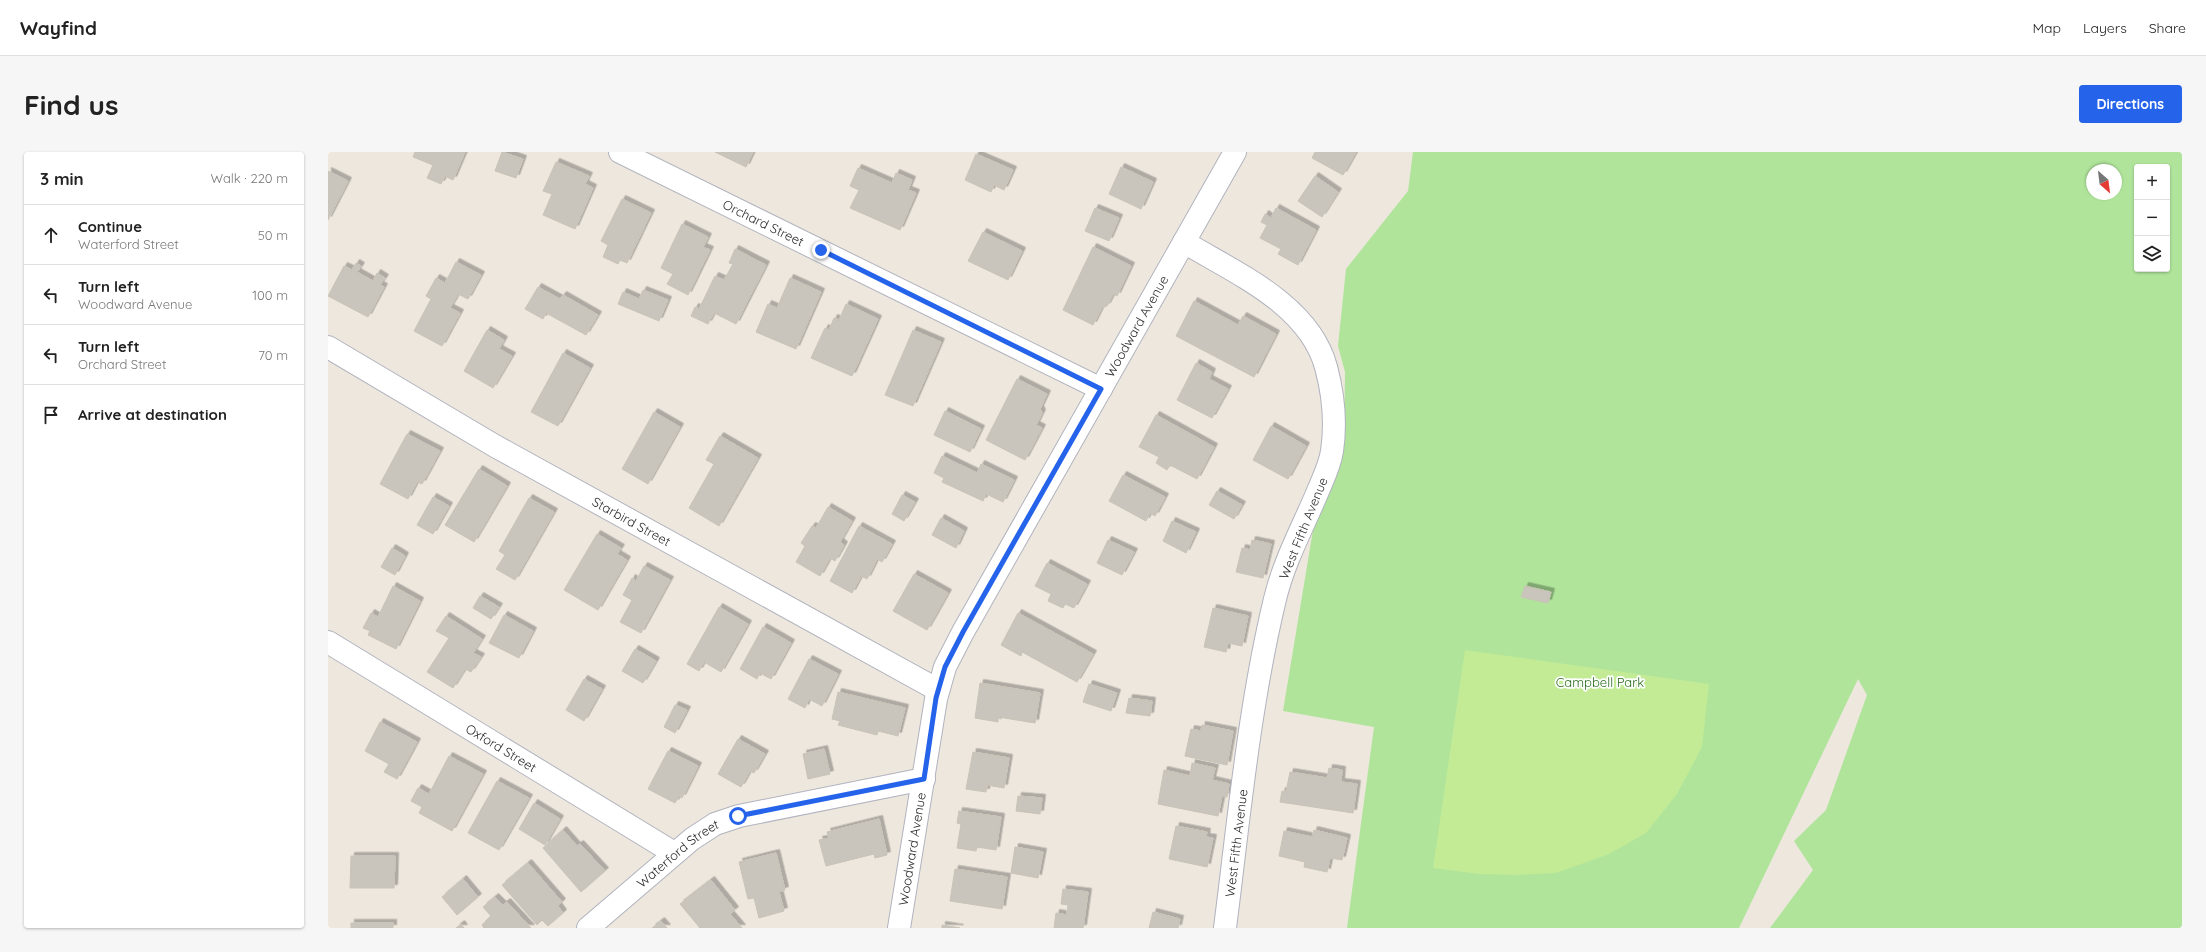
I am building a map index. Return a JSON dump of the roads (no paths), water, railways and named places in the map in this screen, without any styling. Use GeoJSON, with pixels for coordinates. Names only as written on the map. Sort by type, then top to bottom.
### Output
{"type":"FeatureCollection","features":[{"type":"Feature","properties":{"kind":"street","name":"Orchard Street"},"geometry":{"type":"LineString","coordinates":[[620,152],[1101,389]]}},
{"type":"Feature","properties":{"kind":"street","name":"Woodward Avenue"},"geometry":{"type":"LineString","coordinates":[[899,928],[938,690],[945,667],[963,632],[1235,152]]}},
{"type":"Feature","properties":{"kind":"street","name":"West Fifth Avenue"},"geometry":{"type":"LineString","coordinates":[[1184,242],[1264,291],[1296,316],[1316,343],[1326,366],[1334,424],[1332,453],[1323,479],[1292,548],[1275,598],[1253,713],[1225,928]]}},
{"type":"Feature","properties":{"kind":"street","name":"Starbird Street"},"geometry":{"type":"LineString","coordinates":[[328,347],[495,446],[938,690]]}},
{"type":"Feature","properties":{"kind":"street","name":"Oxford Street"},"geometry":{"type":"LineString","coordinates":[[328,642],[674,853]]}},
{"type":"Feature","properties":{"kind":"street","name":"Waterford Street"},"geometry":{"type":"LineString","coordinates":[[588,928],[674,853],[715,824],[738,816],[924,779]]}},
{"type":"Feature","properties":{"kind":"park label","name":"Campbell Park"},"geometry":{"type":"Point","coordinates":[1600,682]}}]}
